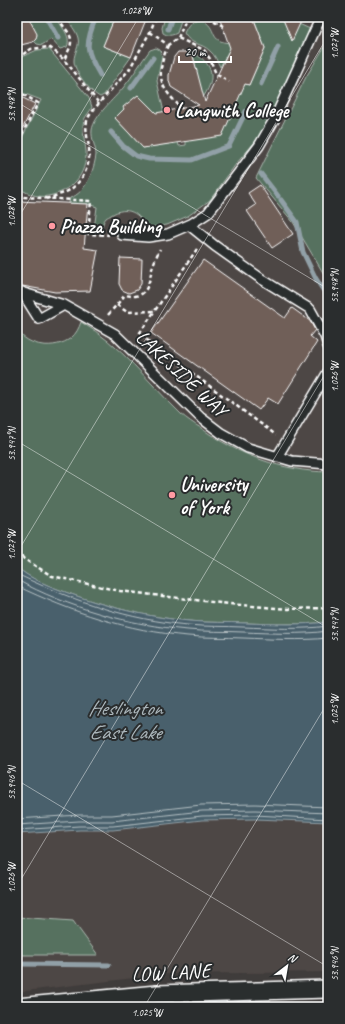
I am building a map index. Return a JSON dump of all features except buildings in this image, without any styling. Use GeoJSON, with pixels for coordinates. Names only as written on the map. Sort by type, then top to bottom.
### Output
{"type":"FeatureCollection","features":[{"type":"Feature","properties":{"kind":"street","name":"LOW LANE"},"geometry":{"type":"LineString","coordinates":[[17,1007],[157,994],[328,989]]}},
{"type":"Feature","properties":{"kind":"lane"},"geometry":{"type":"LineString","coordinates":[[122,235],[148,236],[168,234],[188,225],[208,213],[259,146],[274,120],[321,17]]}},
{"type":"Feature","properties":{"kind":"lane"},"geometry":{"type":"LineString","coordinates":[[188,225],[214,246],[263,280],[310,309],[328,346]]}},
{"type":"Feature","properties":{"kind":"lane"},"geometry":{"type":"LineString","coordinates":[[20,291],[39,319],[64,305]]}},
{"type":"Feature","properties":{"kind":"lane","name":"LAKESIDE WAY"},"geometry":{"type":"LineString","coordinates":[[20,291],[64,305],[115,334],[200,417],[220,433],[248,448],[278,457],[292,461],[328,464]]}},
{"type":"Feature","properties":{"kind":"lane"},"geometry":{"type":"LineString","coordinates":[[278,457],[328,372]]}},
{"type":"Feature","properties":{"kind":"path"},"geometry":{"type":"LineString","coordinates":[[59,17],[60,22],[70,34],[72,43],[64,60]]}},
{"type":"Feature","properties":{"kind":"path"},"geometry":{"type":"LineString","coordinates":[[45,199],[67,191],[80,182],[87,168],[90,152],[86,127],[87,120],[92,111],[129,70],[150,32],[156,17]]}},
{"type":"Feature","properties":{"kind":"path"},"geometry":{"type":"LineString","coordinates":[[182,109],[164,87],[161,74],[163,60],[168,45],[178,38],[187,17]]}},
{"type":"Feature","properties":{"kind":"path"},"geometry":{"type":"LineString","coordinates":[[208,17],[223,26]]}},
{"type":"Feature","properties":{"kind":"path"},"geometry":{"type":"LineString","coordinates":[[150,32],[168,45]]}},
{"type":"Feature","properties":{"kind":"path"},"geometry":{"type":"LineString","coordinates":[[178,38],[204,50],[210,59],[216,74],[229,82]]}},
{"type":"Feature","properties":{"kind":"path"},"geometry":{"type":"LineString","coordinates":[[17,58],[32,49],[49,47],[64,60],[99,103]]}},
{"type":"Feature","properties":{"kind":"path"},"geometry":{"type":"LineString","coordinates":[[17,91],[38,103],[17,144]]}},
{"type":"Feature","properties":{"kind":"path"},"geometry":{"type":"LineString","coordinates":[[17,194],[24,197],[45,199],[91,201],[88,234],[122,235]]}},
{"type":"Feature","properties":{"kind":"path"},"geometry":{"type":"LineString","coordinates":[[188,225],[198,248],[139,334],[286,442]]}},
{"type":"Feature","properties":{"kind":"path"},"geometry":{"type":"LineString","coordinates":[[101,314],[107,317],[125,295],[137,296],[144,291],[150,283],[152,269],[157,255],[168,234]]}},
{"type":"Feature","properties":{"kind":"path"},"geometry":{"type":"LineString","coordinates":[[117,305],[126,312],[156,311]]}},
{"type":"Feature","properties":{"kind":"path"},"geometry":{"type":"LineString","coordinates":[[17,550],[24,559],[52,576],[120,591],[288,609],[328,608]]}},
{"type":"Feature","properties":{"kind":"shaded area","name":"University of York"},"geometry":{"type":"Polygon","coordinates":[[[17,17],[328,17],[328,972],[167,974],[17,992],[17,17]]]}},
{"type":"Feature","properties":{"kind":"green space"},"geometry":{"type":"Polygon","coordinates":[[[28,17],[57,17],[67,35],[67,47],[60,49],[51,39],[42,45],[37,44],[34,41],[37,36],[28,17]]]}},
{"type":"Feature","properties":{"kind":"green space"},"geometry":{"type":"Polygon","coordinates":[[[66,17],[115,17],[103,46],[131,57],[104,95],[100,97],[92,91],[76,69],[74,60],[78,38],[76,32],[66,17]]]}},
{"type":"Feature","properties":{"kind":"green space"},"geometry":{"type":"Polygon","coordinates":[[[165,17],[182,17],[177,33],[173,35],[166,35],[163,33],[162,28],[165,17]]]}},
{"type":"Feature","properties":{"kind":"green space"},"geometry":{"type":"Polygon","coordinates":[[[257,17],[282,17],[290,35],[299,24],[310,29],[275,107],[259,137],[236,164],[210,200],[188,216],[167,225],[146,228],[137,215],[132,212],[122,211],[106,218],[103,222],[101,230],[94,229],[97,207],[88,204],[69,203],[70,198],[81,191],[85,186],[91,174],[96,155],[92,130],[100,113],[127,83],[150,50],[156,48],[160,50],[162,56],[157,81],[164,112],[158,118],[152,109],[138,95],[124,107],[124,109],[115,118],[143,148],[178,142],[179,146],[186,145],[186,141],[236,80],[249,85],[265,48],[254,19],[257,17]]]}},
{"type":"Feature","properties":{"kind":"green space"},"geometry":{"type":"Polygon","coordinates":[[[200,19],[210,27],[219,41],[234,43],[234,52],[228,52],[220,67],[216,58],[207,48],[193,42],[184,33],[190,23],[194,20],[200,19]]]}},
{"type":"Feature","properties":{"kind":"green space"},"geometry":{"type":"Polygon","coordinates":[[[328,41],[328,281],[293,222],[256,178],[306,77],[328,41]]]}},
{"type":"Feature","properties":{"kind":"green space"},"geometry":{"type":"Polygon","coordinates":[[[49,49],[89,98],[92,107],[83,124],[86,160],[80,175],[76,181],[64,191],[48,196],[36,196],[27,193],[17,186],[17,148],[41,100],[20,92],[17,87],[17,59],[37,50],[49,49]]]}},
{"type":"Feature","properties":{"kind":"green space"},"geometry":{"type":"Polygon","coordinates":[[[188,52],[202,59],[209,67],[211,72],[210,84],[201,101],[187,86],[195,63],[193,56],[188,52]]]}},
{"type":"Feature","properties":{"kind":"green space"},"geometry":{"type":"Polygon","coordinates":[[[81,322],[95,331],[122,353],[181,414],[215,438],[245,454],[277,465],[311,471],[328,472],[328,622],[287,624],[210,622],[158,617],[97,603],[68,593],[34,579],[17,567],[17,330],[28,340],[42,345],[50,345],[65,342],[71,338],[77,331],[81,322]]]}},
{"type":"Feature","properties":{"kind":"green space"},"geometry":{"type":"Polygon","coordinates":[[[17,917],[73,921],[98,955],[17,955],[17,917]]]}},
{"type":"Feature","properties":{"kind":"water","name":"Heslington East Lake"},"geometry":{"type":"Polygon","coordinates":[[[17,567],[34,579],[68,593],[112,607],[158,617],[210,622],[308,624],[328,622],[328,822],[255,819],[202,820],[113,830],[80,830],[17,834],[17,567]]]}},
{"type":"Feature","properties":{"kind":"waterway"},"geometry":{"type":"LineString","coordinates":[[46,17],[58,38]]}},
{"type":"Feature","properties":{"kind":"waterway"},"geometry":{"type":"LineString","coordinates":[[96,17],[88,41],[88,47],[89,53],[100,75]]}},
{"type":"Feature","properties":{"kind":"waterway"},"geometry":{"type":"LineString","coordinates":[[168,29],[172,17]]}},
{"type":"Feature","properties":{"kind":"waterway"},"geometry":{"type":"LineString","coordinates":[[261,84],[278,47]]}},
{"type":"Feature","properties":{"kind":"waterway"},"geometry":{"type":"LineString","coordinates":[[131,88],[153,58]]}},
{"type":"Feature","properties":{"kind":"waterway"},"geometry":{"type":"LineString","coordinates":[[111,132],[123,146],[136,156],[149,159],[192,160],[229,146],[246,111]]}},
{"type":"Feature","properties":{"kind":"waterway"},"geometry":{"type":"LineString","coordinates":[[261,174],[278,196]]}},
{"type":"Feature","properties":{"kind":"waterway"},"geometry":{"type":"LineString","coordinates":[[281,200],[297,222],[303,252],[316,279],[328,297]]}},
{"type":"Feature","properties":{"kind":"waterway"},"geometry":{"type":"LineString","coordinates":[[17,964],[109,965]]}},
{"type":"Feature","properties":{"kind":"waterway"},"geometry":{"type":"LineString","coordinates":[[132,1007],[261,999]]}},
{"type":"Feature","properties":{"kind":"place","name":"Langwith College"},"geometry":{"type":"Point","coordinates":[167,110]}},
{"type":"Feature","properties":{"kind":"place","name":"Piazza Building"},"geometry":{"type":"Point","coordinates":[52,226]}},
{"type":"Feature","properties":{"kind":"place","name":"University of York"},"geometry":{"type":"Point","coordinates":[172,495]}}]}
